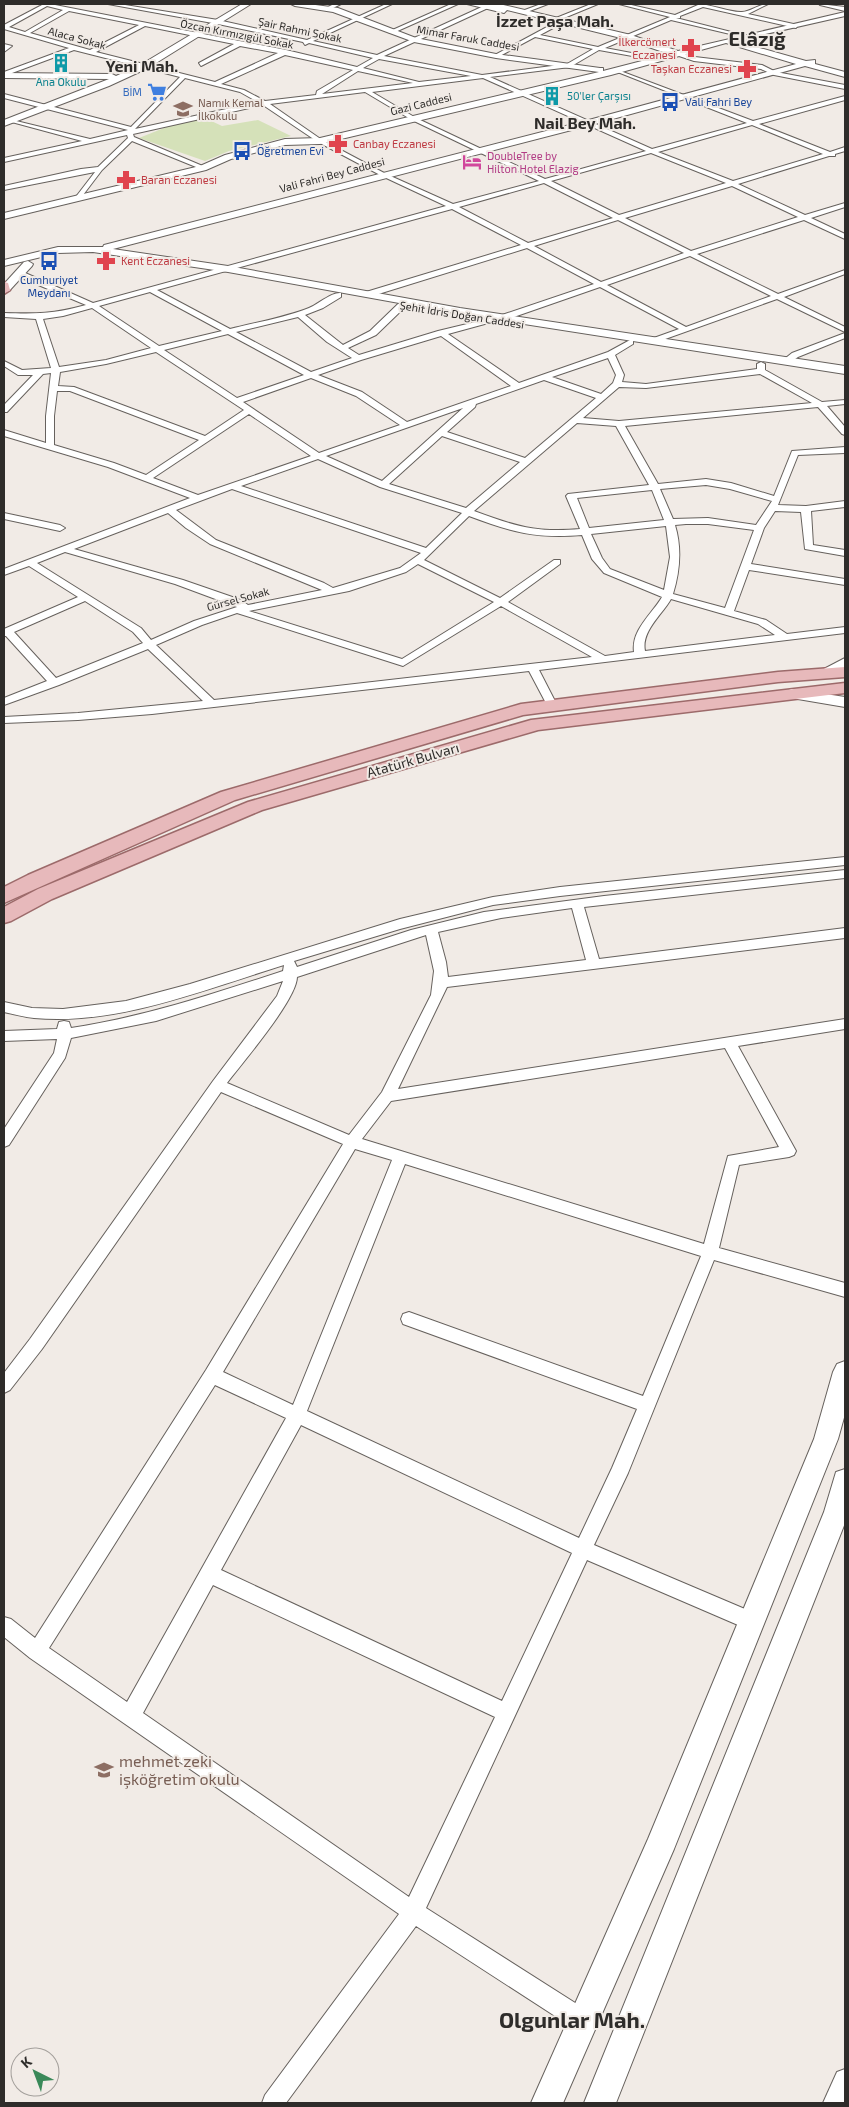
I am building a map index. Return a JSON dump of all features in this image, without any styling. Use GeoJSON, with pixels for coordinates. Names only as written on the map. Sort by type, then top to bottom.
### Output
{"type":"FeatureCollection","features":[{"type":"Feature","properties":{"kind":"main road"},"geometry":{"type":"LineString","coordinates":[[9,119],[122,77],[145,66],[247,4]]}},
{"type":"Feature","properties":{"kind":"main road","name":"Mimar Faruk Caddesi"},"geometry":{"type":"LineString","coordinates":[[295,4],[329,8],[414,40],[496,56],[614,71]]}},
{"type":"Feature","properties":{"kind":"main road"},"geometry":{"type":"LineString","coordinates":[[472,4],[525,11],[560,21]]}},
{"type":"Feature","properties":{"kind":"main road"},"geometry":{"type":"LineString","coordinates":[[489,5],[628,37],[678,54]]}},
{"type":"Feature","properties":{"kind":"main road"},"geometry":{"type":"LineString","coordinates":[[772,50],[769,41],[772,36],[845,16]]}},
{"type":"Feature","properties":{"kind":"main road","name":"Gazi Caddesi"},"geometry":{"type":"LineString","coordinates":[[4,216],[203,168],[228,157],[285,142],[320,142],[614,71],[725,41],[845,16]]}},
{"type":"Feature","properties":{"kind":"main road"},"geometry":{"type":"LineString","coordinates":[[736,39],[809,63]]}},
{"type":"Feature","properties":{"kind":"main road"},"geometry":{"type":"LineString","coordinates":[[725,41],[845,73]]}},
{"type":"Feature","properties":{"kind":"main road","name":"Vali Fahri Bey Caddesi"},"geometry":{"type":"LineString","coordinates":[[4,270],[80,251],[126,243],[588,123],[809,63]]}},
{"type":"Feature","properties":{"kind":"main road"},"geometry":{"type":"LineString","coordinates":[[4,74],[122,77]]}},
{"type":"Feature","properties":{"kind":"main road"},"geometry":{"type":"LineString","coordinates":[[126,243],[143,256]]}},
{"type":"Feature","properties":{"kind":"main road"},"geometry":{"type":"LineString","coordinates":[[4,263],[58,250],[93,249]]}},
{"type":"Feature","properties":{"kind":"main road","name":"Şehit İdris Doğan Caddesi"},"geometry":{"type":"LineString","coordinates":[[93,249],[228,269],[654,341],[845,370]]}},
{"type":"Feature","properties":{"kind":"main road","name":"Şehit İdris Doğan Caddesi"},"geometry":{"type":"LineString","coordinates":[[80,251],[401,306],[630,342],[761,368],[845,378]]}},
{"type":"Feature","properties":{"kind":"main road"},"geometry":{"type":"LineString","coordinates":[[4,288],[28,264]]}},
{"type":"Feature","properties":{"kind":"main road"},"geometry":{"type":"LineString","coordinates":[[836,672],[845,663]]}},
{"type":"Feature","properties":{"kind":"main road","name":"Atatürk Bulvarı"},"geometry":{"type":"LineString","coordinates":[[4,896],[35,880],[228,796],[521,710],[778,677],[836,672]]}},
{"type":"Feature","properties":{"kind":"main road","name":"Atatürk Bulvarı"},"geometry":{"type":"LineString","coordinates":[[4,916],[45,894],[255,806],[537,724],[845,688]]}},
{"type":"Feature","properties":{"kind":"main road"},"geometry":{"type":"LineString","coordinates":[[792,694],[805,698],[835,699],[845,702]]}},
{"type":"Feature","properties":{"kind":"main road"},"geometry":{"type":"LineString","coordinates":[[547,2103],[659,1848],[752,1622],[826,1439],[845,1372]]}},
{"type":"Feature","properties":{"kind":"main road"},"geometry":{"type":"LineString","coordinates":[[600,2103],[840,1522],[845,1481]]}},
{"type":"Feature","properties":{"kind":"street"},"geometry":{"type":"LineString","coordinates":[[4,27],[46,4]]}},
{"type":"Feature","properties":{"kind":"street","name":"Özcan Kırmızıgül Sokak"},"geometry":{"type":"LineString","coordinates":[[46,4],[427,84]]}},
{"type":"Feature","properties":{"kind":"street","name":"Şair Rahmi Sokak"},"geometry":{"type":"LineString","coordinates":[[111,4],[218,22],[378,57],[485,77]]}},
{"type":"Feature","properties":{"kind":"street"},"geometry":{"type":"LineString","coordinates":[[329,8],[338,4]]}},
{"type":"Feature","properties":{"kind":"street"},"geometry":{"type":"LineString","coordinates":[[300,46],[356,18],[390,4]]}},
{"type":"Feature","properties":{"kind":"street"},"geometry":{"type":"LineString","coordinates":[[391,32],[455,4]]}},
{"type":"Feature","properties":{"kind":"street"},"geometry":{"type":"LineString","coordinates":[[525,11],[545,4]]}},
{"type":"Feature","properties":{"kind":"street"},"geometry":{"type":"LineString","coordinates":[[496,56],[595,4]]}},
{"type":"Feature","properties":{"kind":"street"},"geometry":{"type":"LineString","coordinates":[[621,4],[746,37]]}},
{"type":"Feature","properties":{"kind":"street"},"geometry":{"type":"LineString","coordinates":[[4,160],[264,103],[568,66],[598,49],[676,18],[703,4],[796,26]]}},
{"type":"Feature","properties":{"kind":"street"},"geometry":{"type":"LineString","coordinates":[[743,14],[766,4]]}},
{"type":"Feature","properties":{"kind":"street"},"geometry":{"type":"LineString","coordinates":[[822,4],[845,9]]}},
{"type":"Feature","properties":{"kind":"street"},"geometry":{"type":"LineString","coordinates":[[319,97],[319,92],[378,57],[489,5]]}},
{"type":"Feature","properties":{"kind":"street"},"geometry":{"type":"LineString","coordinates":[[25,34],[68,9]]}},
{"type":"Feature","properties":{"kind":"street"},"geometry":{"type":"LineString","coordinates":[[91,52],[143,25]]}},
{"type":"Feature","properties":{"kind":"street","name":"Alaca Sokak"},"geometry":{"type":"LineString","coordinates":[[4,27],[74,48],[242,92],[264,103],[320,142],[384,175],[454,207],[685,329]]}},
{"type":"Feature","properties":{"kind":"street"},"geometry":{"type":"LineString","coordinates":[[536,36],[658,60]]}},
{"type":"Feature","properties":{"kind":"street"},"geometry":{"type":"LineString","coordinates":[[202,64],[239,44]]}},
{"type":"Feature","properties":{"kind":"street"},"geometry":{"type":"LineString","coordinates":[[4,46],[9,46],[4,50]]}},
{"type":"Feature","properties":{"kind":"street"},"geometry":{"type":"LineString","coordinates":[[4,74],[74,48]]}},
{"type":"Feature","properties":{"kind":"street"},"geometry":{"type":"LineString","coordinates":[[216,84],[292,49]]}},
{"type":"Feature","properties":{"kind":"street"},"geometry":{"type":"LineString","coordinates":[[845,49],[842,52],[845,53]]}},
{"type":"Feature","properties":{"kind":"street"},"geometry":{"type":"LineString","coordinates":[[678,54],[694,59],[762,68],[774,73],[845,87]]}},
{"type":"Feature","properties":{"kind":"street"},"geometry":{"type":"LineString","coordinates":[[614,71],[845,159]]}},
{"type":"Feature","properties":{"kind":"street"},"geometry":{"type":"LineString","coordinates":[[78,198],[132,131],[183,77]]}},
{"type":"Feature","properties":{"kind":"street"},"geometry":{"type":"LineString","coordinates":[[485,77],[651,151],[734,184],[845,237]]}},
{"type":"Feature","properties":{"kind":"street"},"geometry":{"type":"LineString","coordinates":[[367,91],[414,119],[845,330]]}},
{"type":"Feature","properties":{"kind":"street"},"geometry":{"type":"LineString","coordinates":[[4,96],[132,131],[203,168]]}},
{"type":"Feature","properties":{"kind":"street"},"geometry":{"type":"LineString","coordinates":[[4,315],[39,317],[63,314],[454,207],[750,122],[845,98]]}},
{"type":"Feature","properties":{"kind":"street"},"geometry":{"type":"LineString","coordinates":[[9,119],[93,142]]}},
{"type":"Feature","properties":{"kind":"street"},"geometry":{"type":"LineString","coordinates":[[369,294],[529,247],[616,218],[845,149]]}},
{"type":"Feature","properties":{"kind":"street"},"geometry":{"type":"LineString","coordinates":[[4,188],[81,171],[100,169]]}},
{"type":"Feature","properties":{"kind":"street"},"geometry":{"type":"LineString","coordinates":[[505,317],[689,254],[845,205]]}},
{"type":"Feature","properties":{"kind":"street"},"geometry":{"type":"LineString","coordinates":[[654,341],[845,272]]}},
{"type":"Feature","properties":{"kind":"street"},"geometry":{"type":"LineString","coordinates":[[20,274],[93,306],[318,456],[383,485],[468,512],[510,528],[528,532],[560,534],[670,522],[708,521],[759,528]]}},
{"type":"Feature","properties":{"kind":"street"},"geometry":{"type":"LineString","coordinates":[[151,290],[311,375],[359,394],[406,425]]}},
{"type":"Feature","properties":{"kind":"street"},"geometry":{"type":"LineString","coordinates":[[4,364],[21,373],[56,370],[106,362],[300,314],[320,306],[338,295]]}},
{"type":"Feature","properties":{"kind":"street"},"geometry":{"type":"LineString","coordinates":[[343,348],[373,333],[401,306]]}},
{"type":"Feature","properties":{"kind":"street"},"geometry":{"type":"LineString","coordinates":[[300,314],[358,358]]}},
{"type":"Feature","properties":{"kind":"street"},"geometry":{"type":"LineString","coordinates":[[39,317],[56,370],[50,416],[50,446]]}},
{"type":"Feature","properties":{"kind":"street"},"geometry":{"type":"LineString","coordinates":[[831,323],[845,317]]}},
{"type":"Feature","properties":{"kind":"street"},"geometry":{"type":"LineString","coordinates":[[238,401],[358,358],[489,320]]}},
{"type":"Feature","properties":{"kind":"street"},"geometry":{"type":"LineString","coordinates":[[442,333],[517,386]]}},
{"type":"Feature","properties":{"kind":"street"},"geometry":{"type":"LineString","coordinates":[[786,361],[795,355],[845,335]]}},
{"type":"Feature","properties":{"kind":"street"},"geometry":{"type":"LineString","coordinates":[[4,572],[198,498],[612,354],[630,342]]}},
{"type":"Feature","properties":{"kind":"street"},"geometry":{"type":"LineString","coordinates":[[468,512],[617,384],[620,376],[612,354]]}},
{"type":"Feature","properties":{"kind":"street"},"geometry":{"type":"LineString","coordinates":[[617,384],[646,386],[761,368],[820,404],[845,432]]}},
{"type":"Feature","properties":{"kind":"street"},"geometry":{"type":"LineString","coordinates":[[4,410],[40,372]]}},
{"type":"Feature","properties":{"kind":"street"},"geometry":{"type":"LineString","coordinates":[[542,377],[603,397]]}},
{"type":"Feature","properties":{"kind":"street"},"geometry":{"type":"LineString","coordinates":[[53,388],[71,389],[206,438]]}},
{"type":"Feature","properties":{"kind":"street"},"geometry":{"type":"LineString","coordinates":[[383,485],[476,401]]}},
{"type":"Feature","properties":{"kind":"street"},"geometry":{"type":"LineString","coordinates":[[577,420],[619,424],[845,402]]}},
{"type":"Feature","properties":{"kind":"street"},"geometry":{"type":"LineString","coordinates":[[146,478],[250,410]]}},
{"type":"Feature","properties":{"kind":"street"},"geometry":{"type":"LineString","coordinates":[[619,424],[653,486],[670,522],[675,550],[674,565],[667,595],[640,638],[638,648],[640,655]]}},
{"type":"Feature","properties":{"kind":"street"},"geometry":{"type":"LineString","coordinates":[[4,433],[50,446],[146,478],[198,498]]}},
{"type":"Feature","properties":{"kind":"street"},"geometry":{"type":"LineString","coordinates":[[441,433],[528,462]]}},
{"type":"Feature","properties":{"kind":"street"},"geometry":{"type":"LineString","coordinates":[[729,612],[759,528],[775,504],[794,453],[845,450]]}},
{"type":"Feature","properties":{"kind":"street"},"geometry":{"type":"LineString","coordinates":[[785,637],[762,622],[667,595],[607,571],[597,559],[571,496],[706,482],[731,486],[775,504],[806,509],[845,504]]}},
{"type":"Feature","properties":{"kind":"street"},"geometry":{"type":"LineString","coordinates":[[232,486],[428,552]]}},
{"type":"Feature","properties":{"kind":"street"},"geometry":{"type":"LineString","coordinates":[[169,509],[189,526],[213,542],[320,585],[330,591]]}},
{"type":"Feature","properties":{"kind":"street"},"geometry":{"type":"LineString","coordinates":[[806,509],[808,547],[845,553]]}},
{"type":"Feature","properties":{"kind":"street","name":"Gürsel Sokak"},"geometry":{"type":"LineString","coordinates":[[4,702],[151,644],[198,623],[241,609],[345,589],[403,570],[428,552],[468,512]]}},
{"type":"Feature","properties":{"kind":"street"},"geometry":{"type":"LineString","coordinates":[[4,516],[60,528]]}},
{"type":"Feature","properties":{"kind":"street"},"geometry":{"type":"LineString","coordinates":[[64,549],[179,582],[236,602],[241,609],[403,663],[414,681]]}},
{"type":"Feature","properties":{"kind":"street"},"geometry":{"type":"LineString","coordinates":[[417,560],[501,602],[603,659]]}},
{"type":"Feature","properties":{"kind":"street"},"geometry":{"type":"LineString","coordinates":[[29,562],[137,630],[167,663],[212,703]]}},
{"type":"Feature","properties":{"kind":"street"},"geometry":{"type":"LineString","coordinates":[[403,663],[501,602],[557,562]]}},
{"type":"Feature","properties":{"kind":"street"},"geometry":{"type":"LineString","coordinates":[[745,566],[845,582]]}},
{"type":"Feature","properties":{"kind":"street"},"geometry":{"type":"LineString","coordinates":[[55,683],[6,632],[84,598]]}},
{"type":"Feature","properties":{"kind":"street"},"geometry":{"type":"LineString","coordinates":[[4,720],[61,719],[212,703],[533,668],[845,630]]}},
{"type":"Feature","properties":{"kind":"street"},"geometry":{"type":"LineString","coordinates":[[533,668],[552,705]]}},
{"type":"Feature","properties":{"kind":"street"},"geometry":{"type":"LineString","coordinates":[[4,1007],[36,1014],[95,1013],[135,1003],[412,921],[495,901],[545,893],[845,860]]}},
{"type":"Feature","properties":{"kind":"street"},"geometry":{"type":"LineString","coordinates":[[4,1036],[65,1035],[157,1016],[431,930],[469,920],[578,904],[845,874]]}},
{"type":"Feature","properties":{"kind":"street"},"geometry":{"type":"LineString","coordinates":[[578,904],[594,964]]}},
{"type":"Feature","properties":{"kind":"street"},"geometry":{"type":"LineString","coordinates":[[37,1651],[212,1375],[352,1142],[387,1096],[438,995],[442,983],[442,974],[431,930]]}},
{"type":"Feature","properties":{"kind":"street"},"geometry":{"type":"LineString","coordinates":[[442,983],[845,933]]}},
{"type":"Feature","properties":{"kind":"street"},"geometry":{"type":"LineString","coordinates":[[4,1386],[36,1344],[218,1085],[282,999],[288,990],[291,974],[290,958]]}},
{"type":"Feature","properties":{"kind":"street"},"geometry":{"type":"LineString","coordinates":[[4,1141],[60,1054],[65,1035],[64,1015]]}},
{"type":"Feature","properties":{"kind":"street"},"geometry":{"type":"LineString","coordinates":[[387,1096],[845,1024]]}},
{"type":"Feature","properties":{"kind":"street"},"geometry":{"type":"LineString","coordinates":[[273,2103],[413,1912],[505,1712],[619,1473],[710,1252],[733,1160],[789,1151],[729,1042]]}},
{"type":"Feature","properties":{"kind":"street"},"geometry":{"type":"LineString","coordinates":[[218,1085],[352,1142],[710,1252],[845,1290]]}},
{"type":"Feature","properties":{"kind":"street"},"geometry":{"type":"LineString","coordinates":[[131,1715],[297,1415],[401,1157]]}},
{"type":"Feature","properties":{"kind":"street"},"geometry":{"type":"LineString","coordinates":[[409,1319],[647,1405]]}},
{"type":"Feature","properties":{"kind":"street"},"geometry":{"type":"LineString","coordinates":[[212,1375],[583,1548],[752,1622]]}},
{"type":"Feature","properties":{"kind":"street"},"geometry":{"type":"LineString","coordinates":[[210,1574],[505,1712]]}},
{"type":"Feature","properties":{"kind":"street"},"geometry":{"type":"LineString","coordinates":[[4,1626],[37,1651],[413,1912],[583,2021]]}},
{"type":"Feature","properties":{"kind":"street"},"geometry":{"type":"LineString","coordinates":[[834,2103],[845,2080]]}},
{"type":"Feature","properties":{"kind":"green space"},"geometry":{"type":"Polygon","coordinates":[[[205,118],[222,126],[258,120],[291,136],[229,151],[205,161],[139,138],[169,126],[205,118]]]}},
{"type":"Feature","properties":{"kind":"place","name":"İlkercömert Eczanesi"},"geometry":{"type":"Point","coordinates":[691,48]}},
{"type":"Feature","properties":{"kind":"place","name":"Ana Okulu"},"geometry":{"type":"Point","coordinates":[61,63]}},
{"type":"Feature","properties":{"kind":"place","name":"Taşkan Eczanesi"},"geometry":{"type":"Point","coordinates":[747,69]}},
{"type":"Feature","properties":{"kind":"place","name":"BİM"},"geometry":{"type":"Point","coordinates":[157,92]}},
{"type":"Feature","properties":{"kind":"place","name":"50'ler Çarşısı"},"geometry":{"type":"Point","coordinates":[552,96]}},
{"type":"Feature","properties":{"kind":"place","name":"Vali Fahri Bey"},"geometry":{"type":"Point","coordinates":[670,102]}},
{"type":"Feature","properties":{"kind":"place","name":"Namık Kemal İlkokulu"},"geometry":{"type":"Point","coordinates":[183,109]}},
{"type":"Feature","properties":{"kind":"place","name":"Canbay Eczanesi"},"geometry":{"type":"Point","coordinates":[338,144]}},
{"type":"Feature","properties":{"kind":"place","name":"Öğretmen Evi"},"geometry":{"type":"Point","coordinates":[242,151]}},
{"type":"Feature","properties":{"kind":"place","name":"DoubleTree by Hilton Hotel Elazig"},"geometry":{"type":"Point","coordinates":[472,162]}},
{"type":"Feature","properties":{"kind":"place","name":"Baran Eczanesi"},"geometry":{"type":"Point","coordinates":[126,180]}},
{"type":"Feature","properties":{"kind":"place","name":"Cumhuriyet Meydanı"},"geometry":{"type":"Point","coordinates":[49,261]}},
{"type":"Feature","properties":{"kind":"place","name":"Kent Eczanesi"},"geometry":{"type":"Point","coordinates":[106,261]}},
{"type":"Feature","properties":{"kind":"place","name":"mehmet zeki işköğretim okulu"},"geometry":{"type":"Point","coordinates":[104,1770]}},
{"type":"Feature","properties":{"kind":"district","name":"İzzet Paşa Mah."},"geometry":{"type":"Point","coordinates":[555,21]}},
{"type":"Feature","properties":{"kind":"district","name":"Elâzığ"},"geometry":{"type":"Point","coordinates":[757,39]}},
{"type":"Feature","properties":{"kind":"district","name":"Yeni Mah."},"geometry":{"type":"Point","coordinates":[142,66]}},
{"type":"Feature","properties":{"kind":"district","name":"Nail Bey Mah."},"geometry":{"type":"Point","coordinates":[585,123]}},
{"type":"Feature","properties":{"kind":"district","name":"Olgunlar Mah."},"geometry":{"type":"Point","coordinates":[572,2020]}}]}
